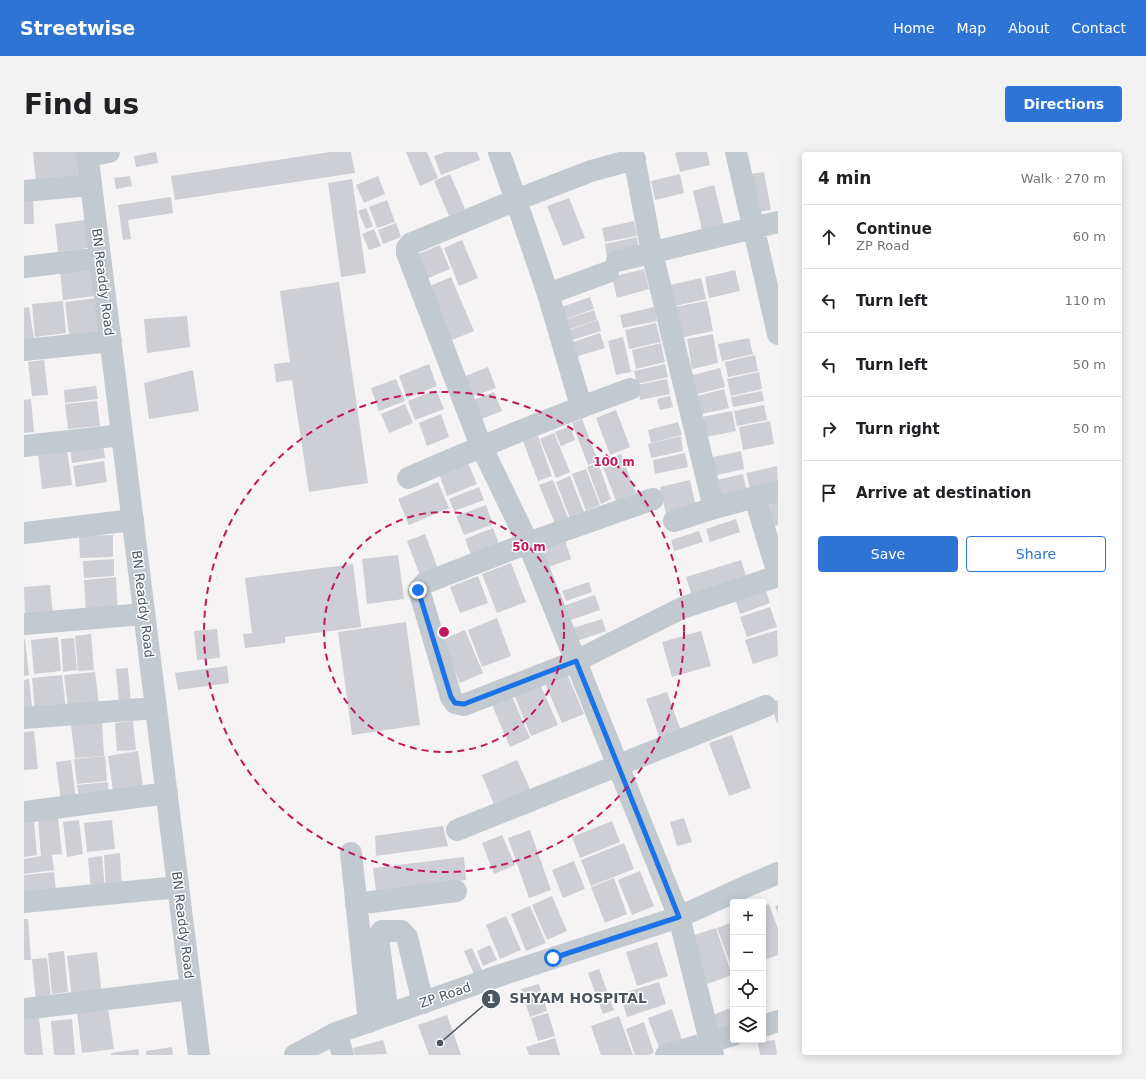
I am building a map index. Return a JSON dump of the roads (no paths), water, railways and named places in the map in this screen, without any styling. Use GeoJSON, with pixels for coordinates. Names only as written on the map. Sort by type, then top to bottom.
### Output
{"type":"FeatureCollection","features":[{"type":"Feature","properties":{"kind":"street"},"geometry":{"type":"LineString","coordinates":[[499,152],[548,294],[581,406]]}},
{"type":"Feature","properties":{"kind":"street"},"geometry":{"type":"LineString","coordinates":[[736,152],[778,334]]}},
{"type":"Feature","properties":{"kind":"street","name":"BN Readdy Road"},"geometry":{"type":"LineString","coordinates":[[95,153],[91,185],[199,1055]]}},
{"type":"Feature","properties":{"kind":"street"},"geometry":{"type":"LineString","coordinates":[[712,1048],[679,917],[619,765],[528,543],[481,446],[407,253],[407,248],[410,244],[516,200],[634,156],[652,253],[714,508]]}},
{"type":"Feature","properties":{"kind":"street"},"geometry":{"type":"LineString","coordinates":[[24,191],[91,185]]}},
{"type":"Feature","properties":{"kind":"street"},"geometry":{"type":"LineString","coordinates":[[548,294],[612,267],[652,253],[778,222]]}},
{"type":"Feature","properties":{"kind":"street"},"geometry":{"type":"LineString","coordinates":[[24,267],[100,258]]}},
{"type":"Feature","properties":{"kind":"street"},"geometry":{"type":"LineString","coordinates":[[24,350],[111,341]]}},
{"type":"Feature","properties":{"kind":"street"},"geometry":{"type":"LineString","coordinates":[[408,478],[481,446],[581,406],[630,389]]}},
{"type":"Feature","properties":{"kind":"street"},"geometry":{"type":"LineString","coordinates":[[24,446],[122,435]]}},
{"type":"Feature","properties":{"kind":"street"},"geometry":{"type":"LineString","coordinates":[[674,521],[714,508],[778,491]]}},
{"type":"Feature","properties":{"kind":"street"},"geometry":{"type":"LineString","coordinates":[[652,499],[528,543],[425,583],[418,590],[451,697],[455,703],[464,704],[576,661],[682,608],[778,575],[755,498]]}},
{"type":"Feature","properties":{"kind":"street"},"geometry":{"type":"LineString","coordinates":[[24,533],[133,520]]}},
{"type":"Feature","properties":{"kind":"street"},"geometry":{"type":"LineString","coordinates":[[24,624],[144,614]]}},
{"type":"Feature","properties":{"kind":"street"},"geometry":{"type":"LineString","coordinates":[[457,830],[766,706]]}},
{"type":"Feature","properties":{"kind":"street"},"geometry":{"type":"LineString","coordinates":[[24,718],[156,708]]}},
{"type":"Feature","properties":{"kind":"street"},"geometry":{"type":"LineString","coordinates":[[24,812],[167,793]]}},
{"type":"Feature","properties":{"kind":"street"},"geometry":{"type":"LineString","coordinates":[[351,853],[356,904],[378,1018]]}},
{"type":"Feature","properties":{"kind":"street","name":"ZP Road"},"geometry":{"type":"LineString","coordinates":[[295,1055],[336,1033],[516,970],[679,917],[778,873]]}},
{"type":"Feature","properties":{"kind":"street"},"geometry":{"type":"LineString","coordinates":[[24,902],[178,887]]}},
{"type":"Feature","properties":{"kind":"street"},"geometry":{"type":"LineString","coordinates":[[356,904],[456,891]]}},
{"type":"Feature","properties":{"kind":"street"},"geometry":{"type":"LineString","coordinates":[[378,1018],[384,985],[378,937],[382,931],[401,931],[407,937],[423,1003]]}},
{"type":"Feature","properties":{"kind":"street"},"geometry":{"type":"LineString","coordinates":[[384,985],[417,977]]}},
{"type":"Feature","properties":{"kind":"street"},"geometry":{"type":"LineString","coordinates":[[24,1009],[191,989]]}},
{"type":"Feature","properties":{"kind":"street"},"geometry":{"type":"LineString","coordinates":[[766,1025],[778,1021]]}},
{"type":"Feature","properties":{"kind":"street"},"geometry":{"type":"LineString","coordinates":[[336,1033],[343,1055]]}},
{"type":"Feature","properties":{"kind":"street"},"geometry":{"type":"LineString","coordinates":[[666,1055],[712,1048],[730,1036]]}},
{"type":"Feature","properties":{"kind":"place","name":"SHYAM HOSPITAL"},"geometry":{"type":"Point","coordinates":[440,1043]}}]}
